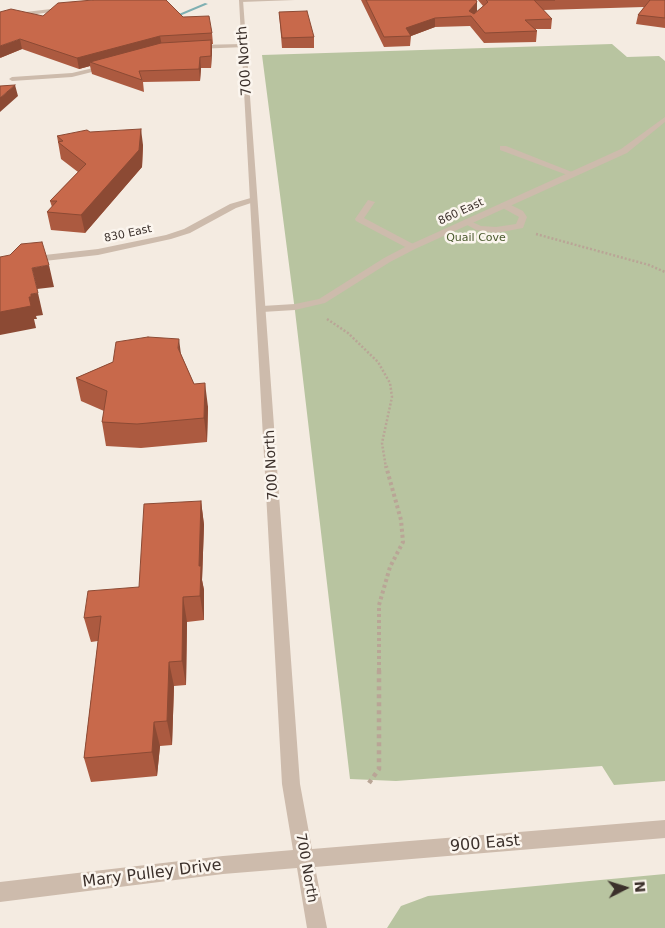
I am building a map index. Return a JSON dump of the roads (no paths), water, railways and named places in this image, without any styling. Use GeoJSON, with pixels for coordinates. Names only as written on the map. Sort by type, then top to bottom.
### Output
{"type":"FeatureCollection","features":[{"type":"Feature","properties":{"kind":"street"},"geometry":{"type":"LineString","coordinates":[[241,1],[293,0]]}},
{"type":"Feature","properties":{"kind":"street","name":"700 North"},"geometry":{"type":"LineString","coordinates":[[241,1],[291,784],[317,928]]}},
{"type":"Feature","properties":{"kind":"street"},"geometry":{"type":"LineString","coordinates":[[0,17],[74,7]]}},
{"type":"Feature","properties":{"kind":"street"},"geometry":{"type":"LineString","coordinates":[[190,47],[243,46]]}},
{"type":"Feature","properties":{"kind":"street"},"geometry":{"type":"LineString","coordinates":[[12,78],[72,75],[114,64]]}},
{"type":"Feature","properties":{"kind":"street","name":"860 East"},"geometry":{"type":"LineString","coordinates":[[262,309],[295,307],[322,301],[387,260],[412,247],[624,151],[665,120]]}},
{"type":"Feature","properties":{"kind":"street"},"geometry":{"type":"LineString","coordinates":[[503,148],[573,174]]}},
{"type":"Feature","properties":{"kind":"street","name":"830 East"},"geometry":{"type":"LineString","coordinates":[[0,263],[89,253],[168,237],[187,231],[233,206],[254,199]]}},
{"type":"Feature","properties":{"kind":"street"},"geometry":{"type":"LineString","coordinates":[[371,202],[359,219],[412,247]]}},
{"type":"Feature","properties":{"kind":"street"},"geometry":{"type":"LineString","coordinates":[[466,222],[479,228],[496,230],[516,227],[523,222],[523,217],[520,213],[504,205]]}},
{"type":"Feature","properties":{"kind":"street","name":"900 East"},"geometry":{"type":"LineString","coordinates":[[305,860],[665,829]]}},
{"type":"Feature","properties":{"kind":"street","name":"Mary Pulley Drive"},"geometry":{"type":"LineString","coordinates":[[0,892],[223,865],[305,860]]}},
{"type":"Feature","properties":{"kind":"waterway"},"geometry":{"type":"LineString","coordinates":[[169,19],[206,4]]}},
{"type":"Feature","properties":{"kind":"park label","name":"Quail Cove"},"geometry":{"type":"Point","coordinates":[476,238]}}]}
